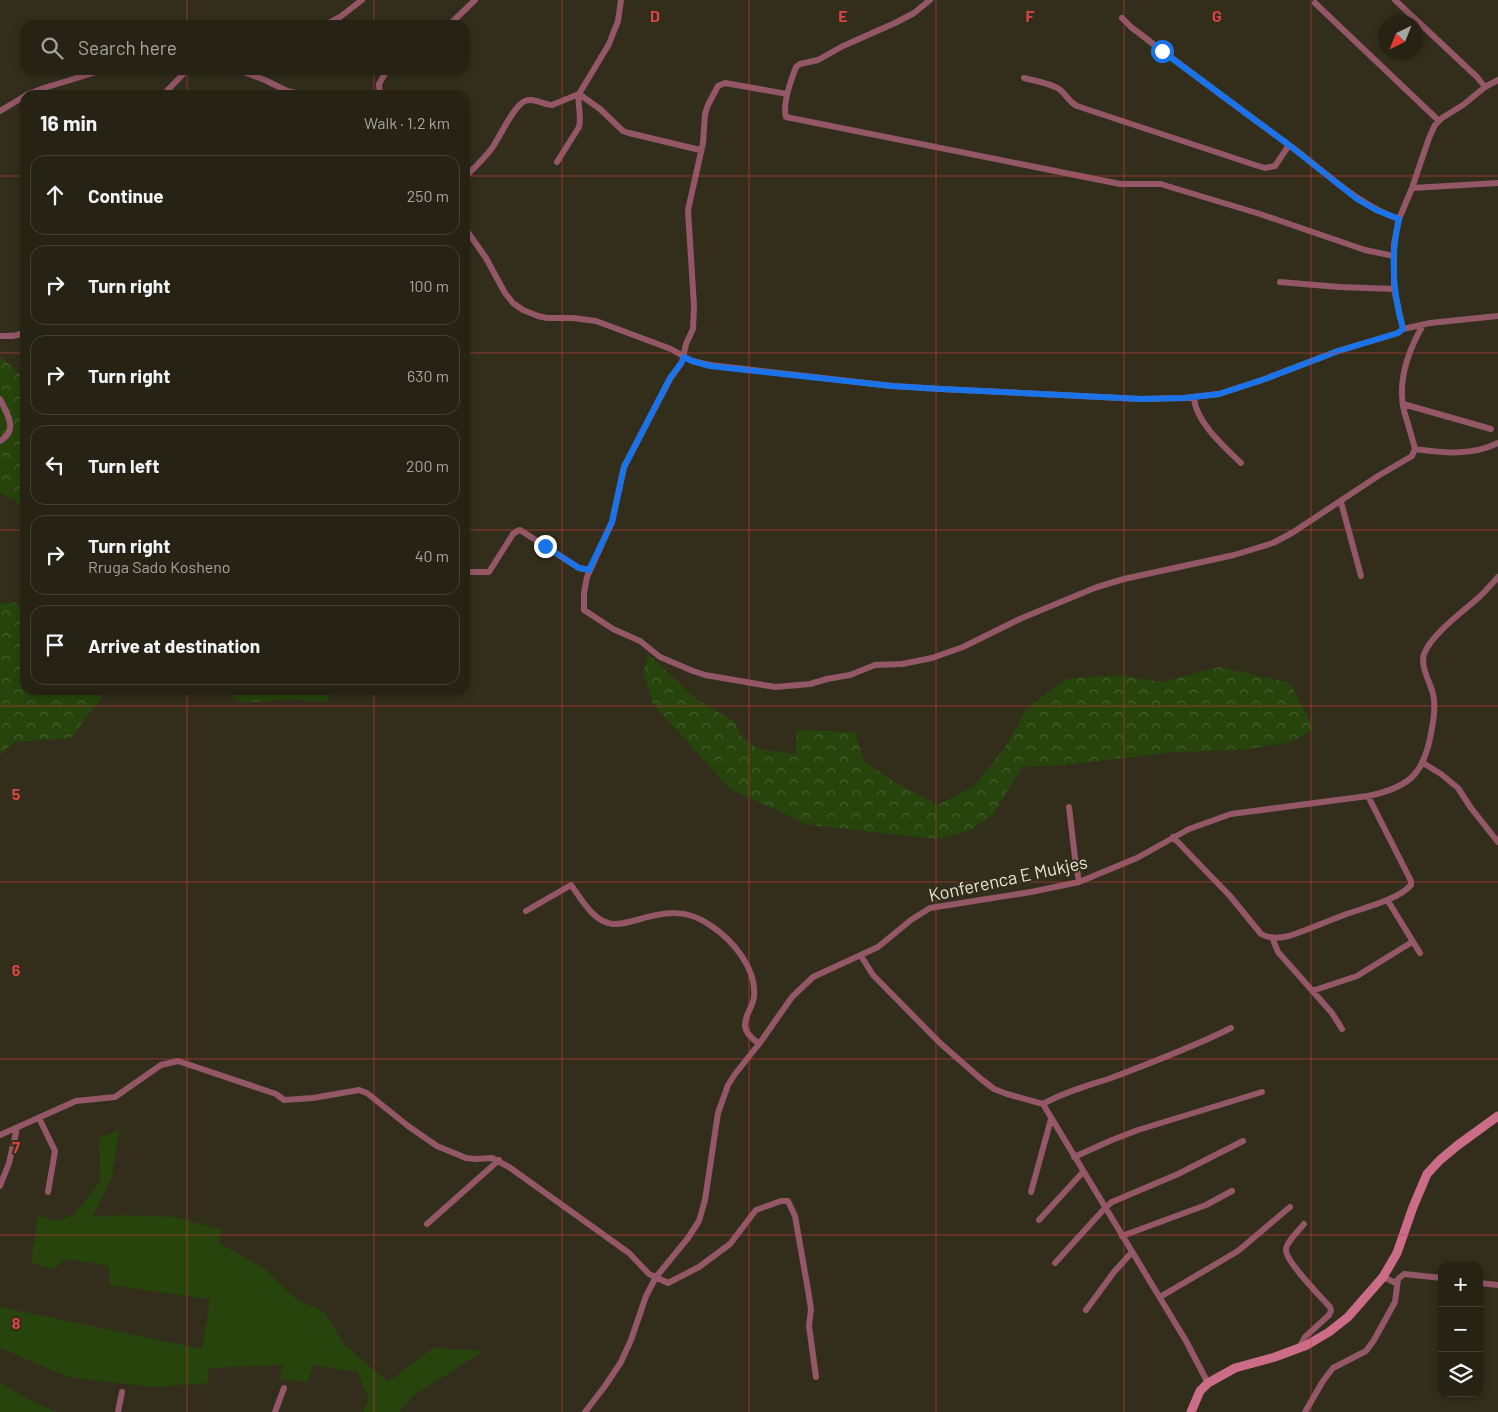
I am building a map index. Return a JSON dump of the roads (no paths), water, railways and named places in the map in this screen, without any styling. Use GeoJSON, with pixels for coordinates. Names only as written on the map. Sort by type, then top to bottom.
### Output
{"type":"FeatureCollection","features":[{"type":"Feature","properties":{"kind":"street"},"geometry":{"type":"LineString","coordinates":[[334,20],[362,0]]}},
{"type":"Feature","properties":{"kind":"street"},"geometry":{"type":"LineString","coordinates":[[454,20],[475,0]]}},
{"type":"Feature","properties":{"kind":"street"},"geometry":{"type":"LineString","coordinates":[[557,162],[572,141],[579,127],[579,94],[609,44],[618,21],[622,0]]}},
{"type":"Feature","properties":{"kind":"street"},"geometry":{"type":"LineString","coordinates":[[930,0],[895,23],[843,46],[818,60],[800,64],[796,67],[787,94],[785,113],[788,117],[1120,184],[1161,184],[1260,214],[1365,250],[1394,256]]}},
{"type":"Feature","properties":{"kind":"street"},"geometry":{"type":"LineString","coordinates":[[1396,0],[1477,77],[1485,87]]}},
{"type":"Feature","properties":{"kind":"street"},"geometry":{"type":"LineString","coordinates":[[1315,3],[1439,121]]}},
{"type":"Feature","properties":{"kind":"street"},"geometry":{"type":"LineString","coordinates":[[1122,18],[1131,27],[1289,145],[1357,199],[1376,210],[1399,219]]}},
{"type":"Feature","properties":{"kind":"street"},"geometry":{"type":"LineString","coordinates":[[39,90],[87,75]]}},
{"type":"Feature","properties":{"kind":"street"},"geometry":{"type":"LineString","coordinates":[[168,90],[183,75]]}},
{"type":"Feature","properties":{"kind":"street"},"geometry":{"type":"LineString","coordinates":[[252,75],[285,90]]}},
{"type":"Feature","properties":{"kind":"street"},"geometry":{"type":"LineString","coordinates":[[380,90],[379,84],[385,75]]}},
{"type":"Feature","properties":{"kind":"street"},"geometry":{"type":"LineString","coordinates":[[1024,78],[1060,90],[1077,106],[1265,168],[1275,166],[1289,145]]}},
{"type":"Feature","properties":{"kind":"street"},"geometry":{"type":"LineString","coordinates":[[1403,329],[1394,289],[1394,244],[1399,219],[1432,130],[1439,121],[1485,87],[1498,80]]}},
{"type":"Feature","properties":{"kind":"street"},"geometry":{"type":"LineString","coordinates":[[787,94],[726,83],[718,86],[708,105],[705,114],[703,143],[688,210],[693,329],[684,350],[682,362],[670,378],[624,467],[612,522],[589,570],[585,584],[584,610],[613,629],[640,641],[660,657],[682,667],[705,675],[775,687],[850,675],[875,665],[915,662],[947,653],[1047,607],[1097,587],[1124,579],[1234,555],[1273,543],[1292,533],[1378,476],[1412,456],[1415,449],[1403,404],[1402,393],[1405,365],[1409,352],[1423,325]]}},
{"type":"Feature","properties":{"kind":"street"},"geometry":{"type":"LineString","coordinates":[[579,94],[600,109],[623,131],[700,150]]}},
{"type":"Feature","properties":{"kind":"street"},"geometry":{"type":"LineString","coordinates":[[470,172],[493,147],[514,113],[526,100],[552,105],[579,94]]}},
{"type":"Feature","properties":{"kind":"street"},"geometry":{"type":"LineString","coordinates":[[0,111],[20,99]]}},
{"type":"Feature","properties":{"kind":"street"},"geometry":{"type":"LineString","coordinates":[[1412,188],[1498,183]]}},
{"type":"Feature","properties":{"kind":"street"},"geometry":{"type":"LineString","coordinates":[[470,235],[490,265],[504,293],[513,304],[538,316],[573,318],[596,322],[671,349],[692,361],[710,366],[892,386],[1141,399],[1194,398],[1235,389],[1338,351],[1398,333],[1403,329],[1430,323],[1498,316]]}},
{"type":"Feature","properties":{"kind":"street"},"geometry":{"type":"LineString","coordinates":[[1280,282],[1394,289]]}},
{"type":"Feature","properties":{"kind":"street"},"geometry":{"type":"LineString","coordinates":[[0,336],[20,335]]}},
{"type":"Feature","properties":{"kind":"street"},"geometry":{"type":"LineString","coordinates":[[1194,398],[1197,410],[1211,432],[1241,463]]}},
{"type":"Feature","properties":{"kind":"street"},"geometry":{"type":"LineString","coordinates":[[0,399],[11,425],[7,436],[0,441]]}},
{"type":"Feature","properties":{"kind":"street"},"geometry":{"type":"LineString","coordinates":[[1403,404],[1491,429]]}},
{"type":"Feature","properties":{"kind":"street"},"geometry":{"type":"LineString","coordinates":[[1415,449],[1436,452],[1458,452],[1490,447],[1498,443]]}},
{"type":"Feature","properties":{"kind":"street"},"geometry":{"type":"LineString","coordinates":[[1340,502],[1360,576]]}},
{"type":"Feature","properties":{"kind":"street"},"geometry":{"type":"LineString","coordinates":[[470,572],[489,572],[513,534],[520,530],[579,568],[589,570]]}},
{"type":"Feature","properties":{"kind":"street","name":"Konferenca E Mukjes"},"geometry":{"type":"LineString","coordinates":[[585,1412],[605,1386],[626,1351],[646,1296],[656,1277],[688,1238],[699,1221],[705,1200],[718,1113],[735,1074],[801,987],[813,977],[826,970],[861,956],[878,946],[915,916],[930,908],[1080,882],[1137,858],[1173,837],[1214,819],[1241,812],[1368,796],[1385,792],[1406,782],[1416,774],[1423,763],[1432,731],[1435,703],[1424,666],[1425,652],[1444,628],[1498,577]]}},
{"type":"Feature","properties":{"kind":"street"},"geometry":{"type":"LineString","coordinates":[[1423,763],[1458,788],[1498,842]]}},
{"type":"Feature","properties":{"kind":"street"},"geometry":{"type":"LineString","coordinates":[[1173,837],[1230,896],[1261,934],[1280,938],[1388,901],[1408,889],[1411,885],[1411,881],[1368,796]]}},
{"type":"Feature","properties":{"kind":"street"},"geometry":{"type":"LineString","coordinates":[[1069,807],[1080,882]]}},
{"type":"Feature","properties":{"kind":"street"},"geometry":{"type":"LineString","coordinates":[[526,911],[571,885],[587,907],[606,923],[626,923],[674,912],[699,918],[722,933],[732,943],[748,969],[753,981],[754,999],[746,1017],[745,1025],[749,1035],[759,1044]]}},
{"type":"Feature","properties":{"kind":"street"},"geometry":{"type":"LineString","coordinates":[[1388,901],[1420,953]]}},
{"type":"Feature","properties":{"kind":"street"},"geometry":{"type":"LineString","coordinates":[[1272,937],[1278,952],[1332,1013],[1342,1029]]}},
{"type":"Feature","properties":{"kind":"street"},"geometry":{"type":"LineString","coordinates":[[1312,991],[1357,976],[1412,942]]}},
{"type":"Feature","properties":{"kind":"street"},"geometry":{"type":"LineString","coordinates":[[861,956],[874,975],[940,1043],[981,1080],[1007,1094],[1042,1104],[1160,1297],[1208,1382]]}},
{"type":"Feature","properties":{"kind":"street"},"geometry":{"type":"LineString","coordinates":[[1042,1104],[1063,1093],[1143,1066],[1231,1028]]}},
{"type":"Feature","properties":{"kind":"street"},"geometry":{"type":"LineString","coordinates":[[0,1135],[76,1100],[115,1097],[162,1065],[178,1060],[276,1094],[284,1100],[313,1098],[359,1090],[367,1093],[408,1126],[437,1146],[466,1158],[492,1158],[499,1160],[629,1253],[643,1269],[668,1283],[699,1267],[730,1244],[756,1210],[781,1201],[788,1202],[794,1216],[808,1290],[811,1309],[809,1326],[816,1377]]}},
{"type":"Feature","properties":{"kind":"street"},"geometry":{"type":"LineString","coordinates":[[1074,1157],[1138,1130],[1262,1092]]}},
{"type":"Feature","properties":{"kind":"street"},"geometry":{"type":"LineString","coordinates":[[1191,1412],[1200,1391],[1208,1382],[1235,1368],[1299,1348],[1329,1332],[1345,1320],[1383,1277],[1396,1253],[1427,1174],[1458,1145],[1498,1116]]}},
{"type":"Feature","properties":{"kind":"street"},"geometry":{"type":"LineString","coordinates":[[38,1118],[55,1151],[48,1192]]}},
{"type":"Feature","properties":{"kind":"street"},"geometry":{"type":"LineString","coordinates":[[1031,1192],[1051,1119]]}},
{"type":"Feature","properties":{"kind":"street"},"geometry":{"type":"LineString","coordinates":[[0,1186],[9,1163],[17,1128]]}},
{"type":"Feature","properties":{"kind":"street"},"geometry":{"type":"LineString","coordinates":[[1055,1263],[1112,1202],[1178,1174],[1243,1141]]}},
{"type":"Feature","properties":{"kind":"street"},"geometry":{"type":"LineString","coordinates":[[427,1224],[499,1160]]}},
{"type":"Feature","properties":{"kind":"street"},"geometry":{"type":"LineString","coordinates":[[1039,1220],[1083,1172]]}},
{"type":"Feature","properties":{"kind":"street"},"geometry":{"type":"LineString","coordinates":[[1122,1236],[1206,1205],[1232,1191]]}},
{"type":"Feature","properties":{"kind":"street"},"geometry":{"type":"LineString","coordinates":[[1160,1297],[1238,1251],[1290,1207]]}},
{"type":"Feature","properties":{"kind":"street"},"geometry":{"type":"LineString","coordinates":[[1299,1348],[1305,1337],[1331,1311],[1330,1307],[1309,1284],[1286,1251],[1288,1244],[1304,1224]]}},
{"type":"Feature","properties":{"kind":"street"},"geometry":{"type":"LineString","coordinates":[[1086,1310],[1114,1272],[1132,1252]]}},
{"type":"Feature","properties":{"kind":"street"},"geometry":{"type":"LineString","coordinates":[[1305,1412],[1322,1381],[1333,1368],[1366,1350],[1374,1340],[1395,1302],[1398,1279],[1404,1274],[1438,1278]]}},
{"type":"Feature","properties":{"kind":"street"},"geometry":{"type":"LineString","coordinates":[[1383,1277],[1396,1283]]}},
{"type":"Feature","properties":{"kind":"street"},"geometry":{"type":"LineString","coordinates":[[1483,1283],[1498,1285]]}},
{"type":"Feature","properties":{"kind":"street"},"geometry":{"type":"LineString","coordinates":[[275,1412],[284,1388]]}},
{"type":"Feature","properties":{"kind":"street"},"geometry":{"type":"LineString","coordinates":[[118,1412],[122,1392]]}}]}
